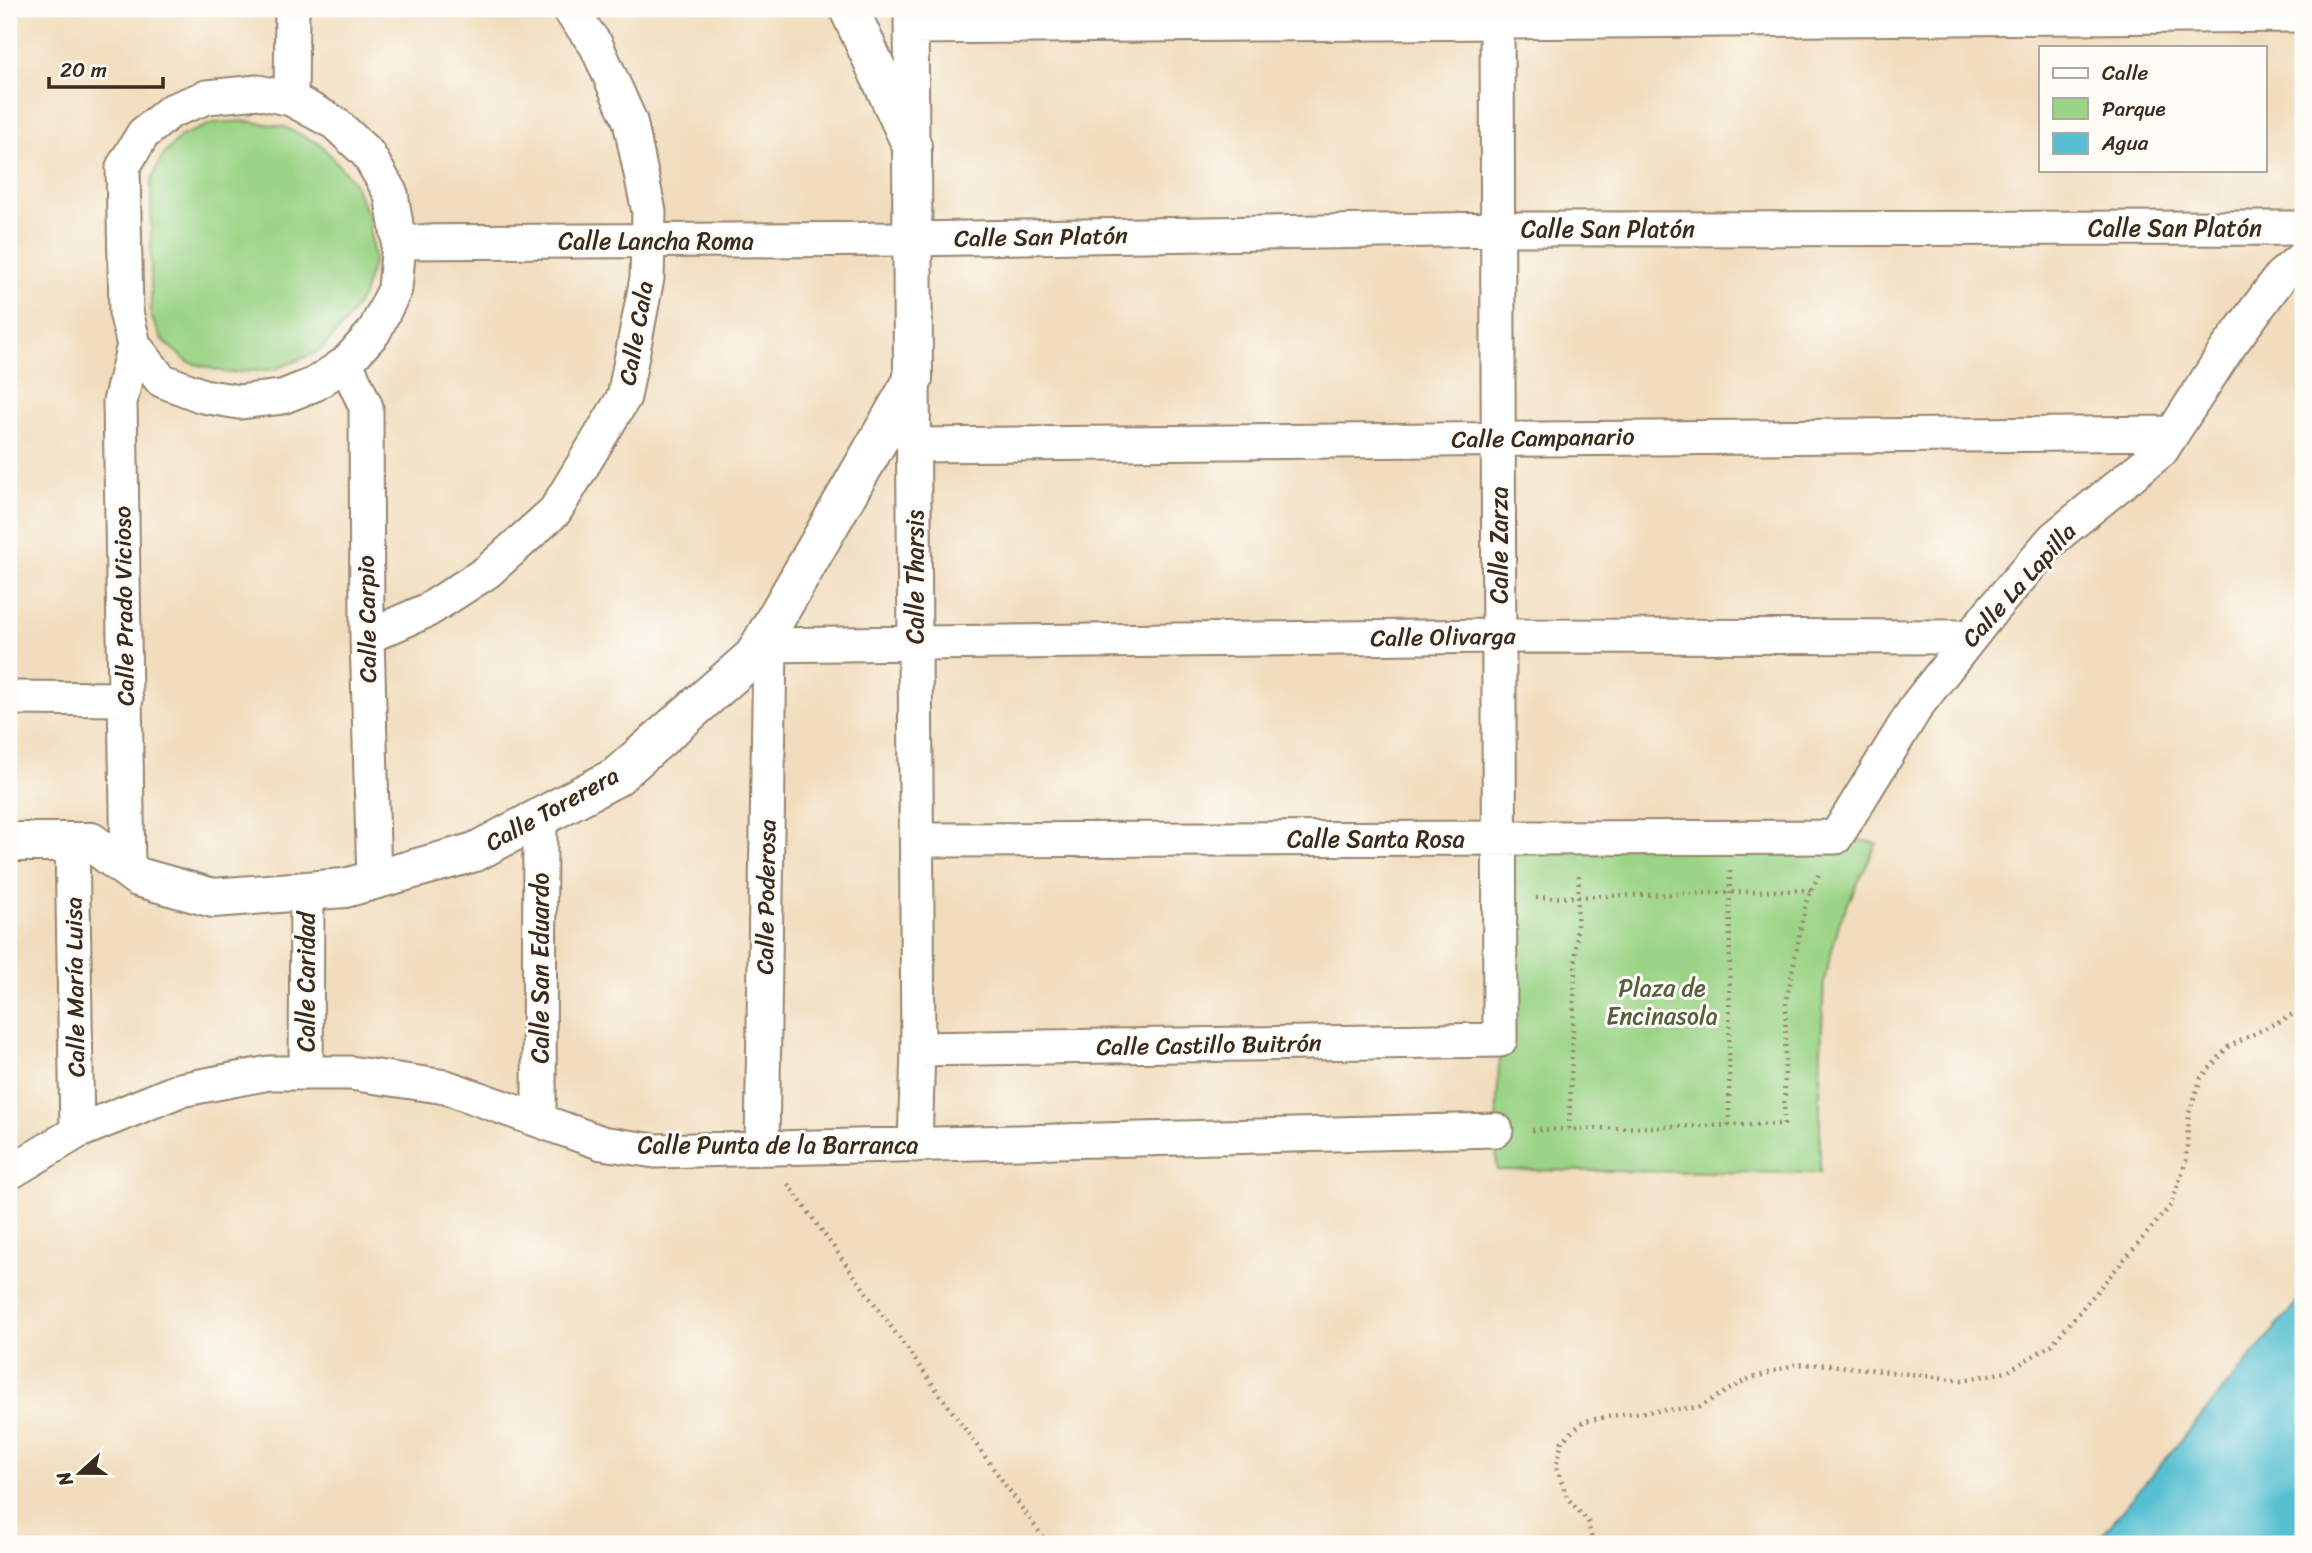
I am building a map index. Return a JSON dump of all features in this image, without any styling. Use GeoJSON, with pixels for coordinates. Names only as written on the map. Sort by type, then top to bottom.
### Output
{"type":"FeatureCollection","features":[{"type":"Feature","properties":{"kind":"street"},"geometry":{"type":"LineString","coordinates":[[292,9],[292,99]]}},
{"type":"Feature","properties":{"kind":"street","name":"Calle Cala"},"geometry":{"type":"LineString","coordinates":[[367,637],[428,610],[487,572],[555,511],[624,397],[647,278],[649,212],[630,121],[596,44],[569,9]]}},
{"type":"Feature","properties":{"kind":"street"},"geometry":{"type":"LineString","coordinates":[[849,9],[912,146]]}},
{"type":"Feature","properties":{"kind":"street","name":"Calle Zarza"},"geometry":{"type":"LineString","coordinates":[[1497,15],[1500,1040]]}},
{"type":"Feature","properties":{"kind":"street"},"geometry":{"type":"LineString","coordinates":[[911,18],[2303,15]]}},
{"type":"Feature","properties":{"kind":"street","name":"Calle Tharsis"},"geometry":{"type":"LineString","coordinates":[[911,18],[918,1049],[915,1144]]}},
{"type":"Feature","properties":{"kind":"street"},"geometry":{"type":"LineString","coordinates":[[258,92],[292,99],[335,123],[368,154],[391,194],[399,242],[395,289],[373,332],[346,363],[315,384],[282,397],[239,401],[203,396],[161,380],[134,345],[126,312],[123,167],[143,134],[171,111],[207,97],[258,92]]}},
{"type":"Feature","properties":{"kind":"street","name":"Calle San Platón"},"geometry":{"type":"LineString","coordinates":[[912,239],[1497,229],[2303,228]]}},
{"type":"Feature","properties":{"kind":"street","name":"Calle Lancha Roma"},"geometry":{"type":"LineString","coordinates":[[399,242],[912,239]]}},
{"type":"Feature","properties":{"kind":"street","name":"Calle La Lapilla"},"geometry":{"type":"LineString","coordinates":[[1836,837],[1918,704],[1970,637],[2054,538],[2161,451],[2227,349],[2281,276],[2303,257]]}},
{"type":"Feature","properties":{"kind":"street","name":"Calle Prado Vicioso"},"geometry":{"type":"LineString","coordinates":[[128,869],[120,402],[134,345]]}},
{"type":"Feature","properties":{"kind":"street","name":"Calle Carpio"},"geometry":{"type":"LineString","coordinates":[[346,363],[366,407],[367,637],[374,880]]}},
{"type":"Feature","properties":{"kind":"street","name":"Calle Torerera"},"geometry":{"type":"LineString","coordinates":[[9,842],[91,842],[138,877],[213,898],[345,888],[475,852],[616,777],[765,645],[913,380]]}},
{"type":"Feature","properties":{"kind":"street","name":"Calle Campanario"},"geometry":{"type":"LineString","coordinates":[[914,445],[2172,433]]}},
{"type":"Feature","properties":{"kind":"street","name":"Calle Olivarga"},"geometry":{"type":"LineString","coordinates":[[765,645],[1499,636],[1970,637]]}},
{"type":"Feature","properties":{"kind":"street","name":"Calle Poderosa"},"geometry":{"type":"LineString","coordinates":[[762,1148],[765,645]]}},
{"type":"Feature","properties":{"kind":"street"},"geometry":{"type":"LineString","coordinates":[[9,698],[126,699]]}},
{"type":"Feature","properties":{"kind":"street","name":"Calle San Eduardo"},"geometry":{"type":"LineString","coordinates":[[539,1119],[540,817]]}},
{"type":"Feature","properties":{"kind":"street","name":"Calle Santa Rosa"},"geometry":{"type":"LineString","coordinates":[[917,840],[1836,837]]}},
{"type":"Feature","properties":{"kind":"street","name":"Calle María Luisa"},"geometry":{"type":"LineString","coordinates":[[72,842],[78,1132]]}},
{"type":"Feature","properties":{"kind":"street","name":"Calle Caridad"},"geometry":{"type":"LineString","coordinates":[[306,1073],[307,891]]}},
{"type":"Feature","properties":{"kind":"street","name":"Calle Castillo Buitrón"},"geometry":{"type":"LineString","coordinates":[[918,1049],[1500,1040]]}},
{"type":"Feature","properties":{"kind":"street","name":"Calle Punta de la Barranca"},"geometry":{"type":"LineString","coordinates":[[9,1173],[78,1132],[180,1090],[269,1073],[350,1073],[446,1087],[602,1143],[655,1151],[1496,1130]]}},
{"type":"Feature","properties":{"kind":"path"},"geometry":{"type":"LineString","coordinates":[[1496,1130],[1784,1124],[1786,1003],[1806,902],[1836,837]]}},
{"type":"Feature","properties":{"kind":"path"},"geometry":{"type":"LineString","coordinates":[[1729,1125],[1730,838]]}},
{"type":"Feature","properties":{"kind":"path"},"geometry":{"type":"LineString","coordinates":[[1569,1129],[1580,839]]}},
{"type":"Feature","properties":{"kind":"path"},"geometry":{"type":"LineString","coordinates":[[1500,900],[1811,890]]}},
{"type":"Feature","properties":{"kind":"path"},"geometry":{"type":"LineString","coordinates":[[1593,1544],[1588,1522],[1567,1497],[1556,1467],[1562,1441],[1584,1421],[1624,1414],[1699,1407],[1746,1380],[1796,1364],[1830,1364],[1962,1380],[2007,1372],[2052,1345],[2171,1205],[2186,1161],[2189,1113],[2201,1078],[2228,1047],[2303,1009]]}},
{"type":"Feature","properties":{"kind":"path"},"geometry":{"type":"LineString","coordinates":[[762,1148],[1048,1544]]}},
{"type":"Feature","properties":{"kind":"green space"},"geometry":{"type":"Polygon","coordinates":[[[247,121],[285,127],[320,144],[353,181],[368,217],[374,260],[363,295],[347,321],[320,351],[276,369],[228,373],[188,362],[162,340],[151,316],[151,182],[161,158],[181,136],[213,123],[247,121]]]}},
{"type":"Feature","properties":{"kind":"green space","name":"Plaza de Encinasola"},"geometry":{"type":"Polygon","coordinates":[[[1836,837],[1877,843],[1840,920],[1824,980],[1820,1173],[1497,1170],[1500,839],[1836,837]]]}},
{"type":"Feature","properties":{"kind":"water"},"geometry":{"type":"Polygon","coordinates":[[[2303,1295],[2303,1544],[2094,1544],[2303,1295]]]}}]}
